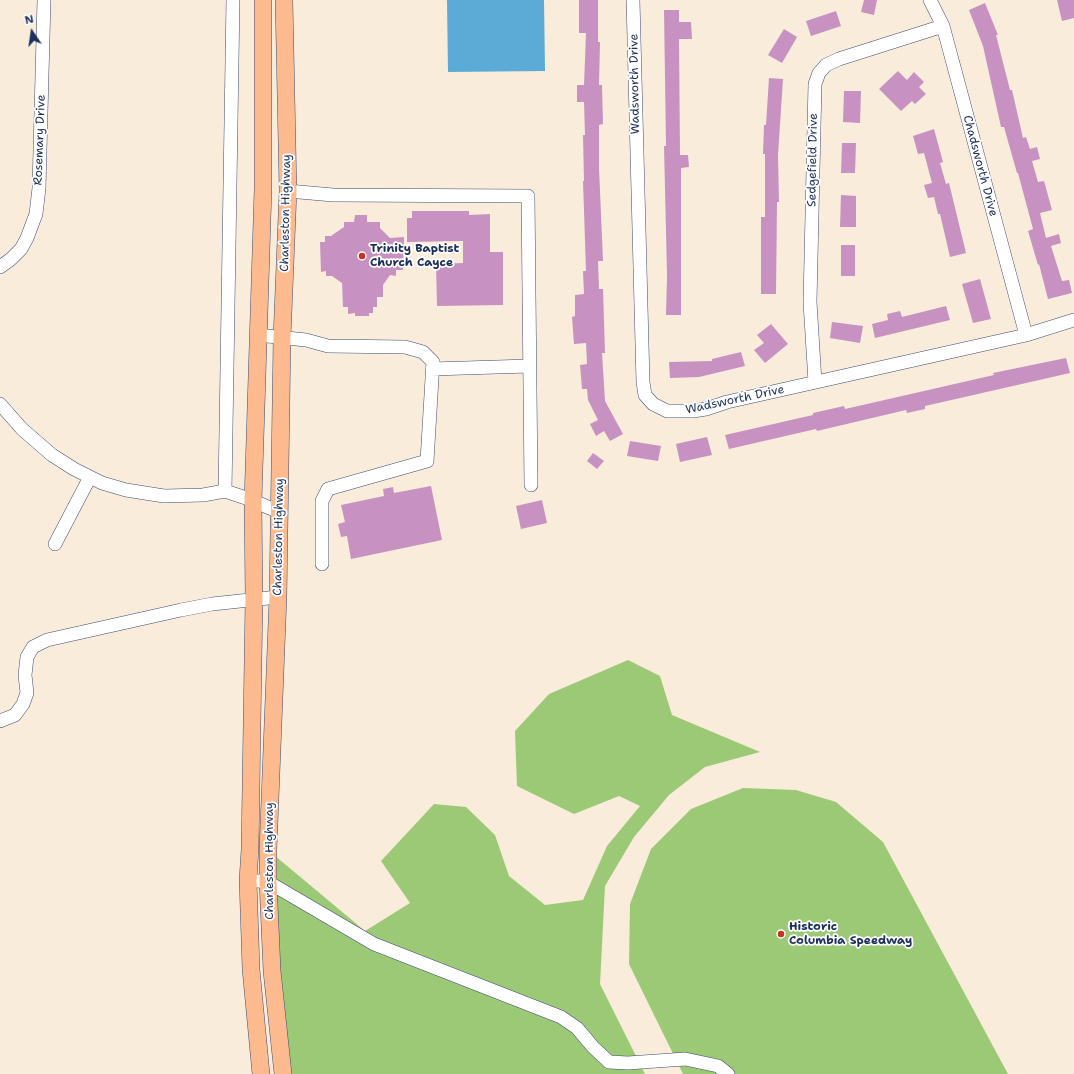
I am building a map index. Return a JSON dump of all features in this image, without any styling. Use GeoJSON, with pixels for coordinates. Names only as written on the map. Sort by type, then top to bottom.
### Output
{"type":"FeatureCollection","features":[{"type":"Feature","properties":{"kind":"main road","name":"Charleston Highway"},"geometry":{"type":"LineString","coordinates":[[261,1074],[250,970],[248,880],[254,599],[254,501],[263,189],[263,0]]}},
{"type":"Feature","properties":{"kind":"main road","name":"Charleston Highway"},"geometry":{"type":"LineString","coordinates":[[283,1074],[272,971],[268,850],[278,596],[282,338],[288,191],[284,0]]}},
{"type":"Feature","properties":{"kind":"street","name":"Rosemary Drive"},"geometry":{"type":"LineString","coordinates":[[0,267],[21,249],[28,238],[36,214],[39,188],[44,0]]}},
{"type":"Feature","properties":{"kind":"street"},"geometry":{"type":"LineString","coordinates":[[225,491],[233,0]]}},
{"type":"Feature","properties":{"kind":"street","name":"Wadsworth Drive"},"geometry":{"type":"LineString","coordinates":[[633,0],[643,382],[645,395],[653,404],[667,411],[693,411],[1026,335],[1074,320]]}},
{"type":"Feature","properties":{"kind":"street","name":"Chadsworth Drive"},"geometry":{"type":"LineString","coordinates":[[930,0],[942,26],[1026,335]]}},
{"type":"Feature","properties":{"kind":"street","name":"Sedgefield Drive"},"geometry":{"type":"LineString","coordinates":[[815,382],[810,302],[815,84],[819,74],[826,65],[839,59],[942,26]]}},
{"type":"Feature","properties":{"kind":"street"},"geometry":{"type":"LineString","coordinates":[[288,191],[333,195],[528,196],[531,484]]}},
{"type":"Feature","properties":{"kind":"street"},"geometry":{"type":"LineString","coordinates":[[258,335],[306,340],[328,346],[405,347],[423,352],[433,362],[427,461],[328,489],[322,501],[322,564]]}},
{"type":"Feature","properties":{"kind":"street"},"geometry":{"type":"LineString","coordinates":[[432,369],[529,366]]}},
{"type":"Feature","properties":{"kind":"street"},"geometry":{"type":"LineString","coordinates":[[0,404],[22,429],[46,451],[74,469],[90,477],[126,490],[164,496],[203,495],[225,491],[279,512]]}},
{"type":"Feature","properties":{"kind":"street"},"geometry":{"type":"LineString","coordinates":[[55,544],[90,477]]}},
{"type":"Feature","properties":{"kind":"street"},"geometry":{"type":"LineString","coordinates":[[0,721],[15,715],[23,704],[27,693],[25,674],[27,657],[33,647],[40,643],[47,640],[181,610],[278,596]]}},
{"type":"Feature","properties":{"kind":"street"},"geometry":{"type":"LineString","coordinates":[[248,880],[268,882],[374,944],[560,1017],[577,1028],[592,1047],[609,1062],[628,1063],[685,1059],[718,1066],[728,1074]]}},
{"type":"Feature","properties":{"kind":"green space"},"geometry":{"type":"Polygon","coordinates":[[[628,660],[660,676],[672,715],[760,752],[705,767],[669,795],[634,837],[605,886],[600,984],[645,1074],[286,1074],[268,850],[365,931],[410,903],[381,861],[434,804],[466,807],[495,835],[509,876],[545,905],[583,900],[607,846],[640,806],[619,796],[574,814],[517,786],[515,731],[549,694],[628,660]]]}},
{"type":"Feature","properties":{"kind":"green space","name":"Historic Columbia Speedway"},"geometry":{"type":"Polygon","coordinates":[[[743,788],[796,790],[836,802],[883,842],[1008,1074],[683,1074],[629,964],[630,904],[651,849],[691,809],[743,788]]]}},
{"type":"Feature","properties":{"kind":"water"},"geometry":{"type":"Polygon","coordinates":[[[447,0],[544,0],[545,71],[448,72],[447,0]]]}},
{"type":"Feature","properties":{"kind":"building"},"geometry":{"type":"Polygon","coordinates":[[[579,0],[598,0],[598,42],[600,42],[599,85],[602,85],[603,124],[599,125],[599,168],[603,261],[598,261],[599,289],[603,289],[605,353],[602,353],[605,401],[623,434],[610,441],[604,431],[596,436],[590,424],[598,420],[588,400],[587,389],[582,389],[580,365],[587,364],[586,343],[574,344],[572,317],[575,316],[575,295],[584,294],[583,271],[586,271],[583,181],[583,135],[585,135],[584,102],[577,102],[577,85],[584,85],[586,33],[579,33],[579,0]]]}},
{"type":"Feature","properties":{"kind":"building"},"geometry":{"type":"Polygon","coordinates":[[[864,0],[877,0],[874,15],[861,12],[864,0]]]}},
{"type":"Feature","properties":{"kind":"building"},"geometry":{"type":"Polygon","coordinates":[[[1057,0],[1074,0],[1074,18],[1062,21],[1057,0]]]}},
{"type":"Feature","properties":{"kind":"building"},"geometry":{"type":"Polygon","coordinates":[[[985,3],[998,35],[996,35],[1010,90],[1012,90],[1023,138],[1026,137],[1030,149],[1037,147],[1040,159],[1032,161],[1038,182],[1044,181],[1052,210],[1040,213],[1046,238],[1059,234],[1061,243],[1051,246],[1062,281],[1069,280],[1072,293],[1048,299],[1039,264],[1038,265],[1028,231],[1033,229],[1018,173],[1004,127],[1001,127],[983,46],[969,10],[985,3]]]}},
{"type":"Feature","properties":{"kind":"building"},"geometry":{"type":"Polygon","coordinates":[[[664,10],[679,10],[679,22],[691,22],[692,39],[679,39],[680,155],[688,155],[689,167],[681,168],[681,315],[666,315],[667,275],[664,146],[666,146],[664,10]]]}},
{"type":"Feature","properties":{"kind":"building"},"geometry":{"type":"Polygon","coordinates":[[[836,11],[841,26],[811,36],[806,21],[836,11]]]}},
{"type":"Feature","properties":{"kind":"building"},"geometry":{"type":"Polygon","coordinates":[[[784,29],[797,37],[782,63],[768,55],[784,29]]]}},
{"type":"Feature","properties":{"kind":"building"},"geometry":{"type":"Polygon","coordinates":[[[898,71],[907,80],[914,72],[924,82],[919,87],[926,94],[915,104],[912,101],[901,111],[879,89],[898,71]]]}},
{"type":"Feature","properties":{"kind":"building"},"geometry":{"type":"Polygon","coordinates":[[[769,78],[783,79],[778,155],[779,202],[777,202],[776,294],[761,294],[761,217],[765,217],[765,154],[763,154],[764,125],[766,125],[769,78]]]}},
{"type":"Feature","properties":{"kind":"building"},"geometry":{"type":"Polygon","coordinates":[[[844,91],[861,91],[860,123],[843,122],[844,91]]]}},
{"type":"Feature","properties":{"kind":"building"},"geometry":{"type":"Polygon","coordinates":[[[934,129],[943,162],[940,163],[946,184],[949,183],[966,253],[950,257],[940,214],[938,214],[934,197],[928,198],[924,185],[932,183],[924,153],[918,154],[913,136],[934,129]]]}},
{"type":"Feature","properties":{"kind":"building"},"geometry":{"type":"Polygon","coordinates":[[[842,143],[856,143],[855,173],[841,173],[842,143]]]}},
{"type":"Feature","properties":{"kind":"building"},"geometry":{"type":"Polygon","coordinates":[[[841,195],[856,196],[856,227],[840,227],[841,195]]]}},
{"type":"Feature","properties":{"kind":"building"},"geometry":{"type":"Polygon","coordinates":[[[412,211],[469,211],[469,215],[490,214],[490,252],[503,252],[503,305],[437,306],[436,264],[463,263],[463,241],[407,242],[407,218],[412,218],[412,211]]]}},
{"type":"Feature","properties":{"kind":"building","name":"Trinity Baptist Church Cayce"},"geometry":{"type":"Polygon","coordinates":[[[355,215],[367,215],[367,222],[380,222],[380,228],[390,238],[404,237],[403,270],[396,270],[396,276],[390,275],[383,285],[383,297],[377,297],[377,307],[373,307],[373,313],[369,313],[369,316],[355,316],[355,313],[348,314],[348,307],[343,307],[342,283],[332,276],[326,276],[326,271],[321,272],[320,242],[325,242],[325,236],[331,236],[344,227],[344,222],[354,222],[355,215]]]}},
{"type":"Feature","properties":{"kind":"building"},"geometry":{"type":"Polygon","coordinates":[[[841,245],[855,245],[855,276],[841,276],[841,245]]]}},
{"type":"Feature","properties":{"kind":"building"},"geometry":{"type":"Polygon","coordinates":[[[980,279],[991,319],[973,323],[962,284],[980,279]]]}},
{"type":"Feature","properties":{"kind":"building"},"geometry":{"type":"Polygon","coordinates":[[[946,306],[950,320],[875,338],[872,324],[888,320],[887,314],[900,311],[902,317],[946,306]]]}},
{"type":"Feature","properties":{"kind":"building"},"geometry":{"type":"Polygon","coordinates":[[[832,322],[863,326],[860,343],[830,338],[832,322]]]}},
{"type":"Feature","properties":{"kind":"building"},"geometry":{"type":"Polygon","coordinates":[[[771,324],[788,344],[765,363],[754,350],[764,343],[757,335],[771,324]]]}},
{"type":"Feature","properties":{"kind":"building"},"geometry":{"type":"Polygon","coordinates":[[[741,352],[745,366],[699,377],[670,378],[669,362],[712,361],[712,359],[741,352]]]}},
{"type":"Feature","properties":{"kind":"building"},"geometry":{"type":"Polygon","coordinates":[[[1066,358],[1070,373],[925,406],[925,409],[907,413],[906,410],[817,431],[816,429],[729,449],[725,435],[813,415],[813,413],[844,406],[845,409],[994,375],[993,373],[1066,358]]]}},
{"type":"Feature","properties":{"kind":"building"},"geometry":{"type":"Polygon","coordinates":[[[707,437],[712,455],[680,462],[676,444],[707,437]]]}},
{"type":"Feature","properties":{"kind":"building"},"geometry":{"type":"Polygon","coordinates":[[[630,441],[661,446],[658,461],[627,456],[630,441]]]}},
{"type":"Feature","properties":{"kind":"building"},"geometry":{"type":"Polygon","coordinates":[[[593,453],[604,461],[597,469],[587,461],[593,453]]]}},
{"type":"Feature","properties":{"kind":"building"},"geometry":{"type":"Polygon","coordinates":[[[431,486],[442,540],[351,559],[347,536],[341,537],[338,524],[345,522],[341,505],[384,496],[383,489],[393,487],[394,493],[431,486]]]}},
{"type":"Feature","properties":{"kind":"building"},"geometry":{"type":"Polygon","coordinates":[[[542,500],[547,523],[521,529],[516,506],[542,500]]]}},
{"type":"Feature","properties":{"kind":"place","name":"Trinity Baptist Church Cayce"},"geometry":{"type":"Point","coordinates":[362,256]}},
{"type":"Feature","properties":{"kind":"place","name":"Historic Columbia Speedway"},"geometry":{"type":"Point","coordinates":[781,934]}}]}
